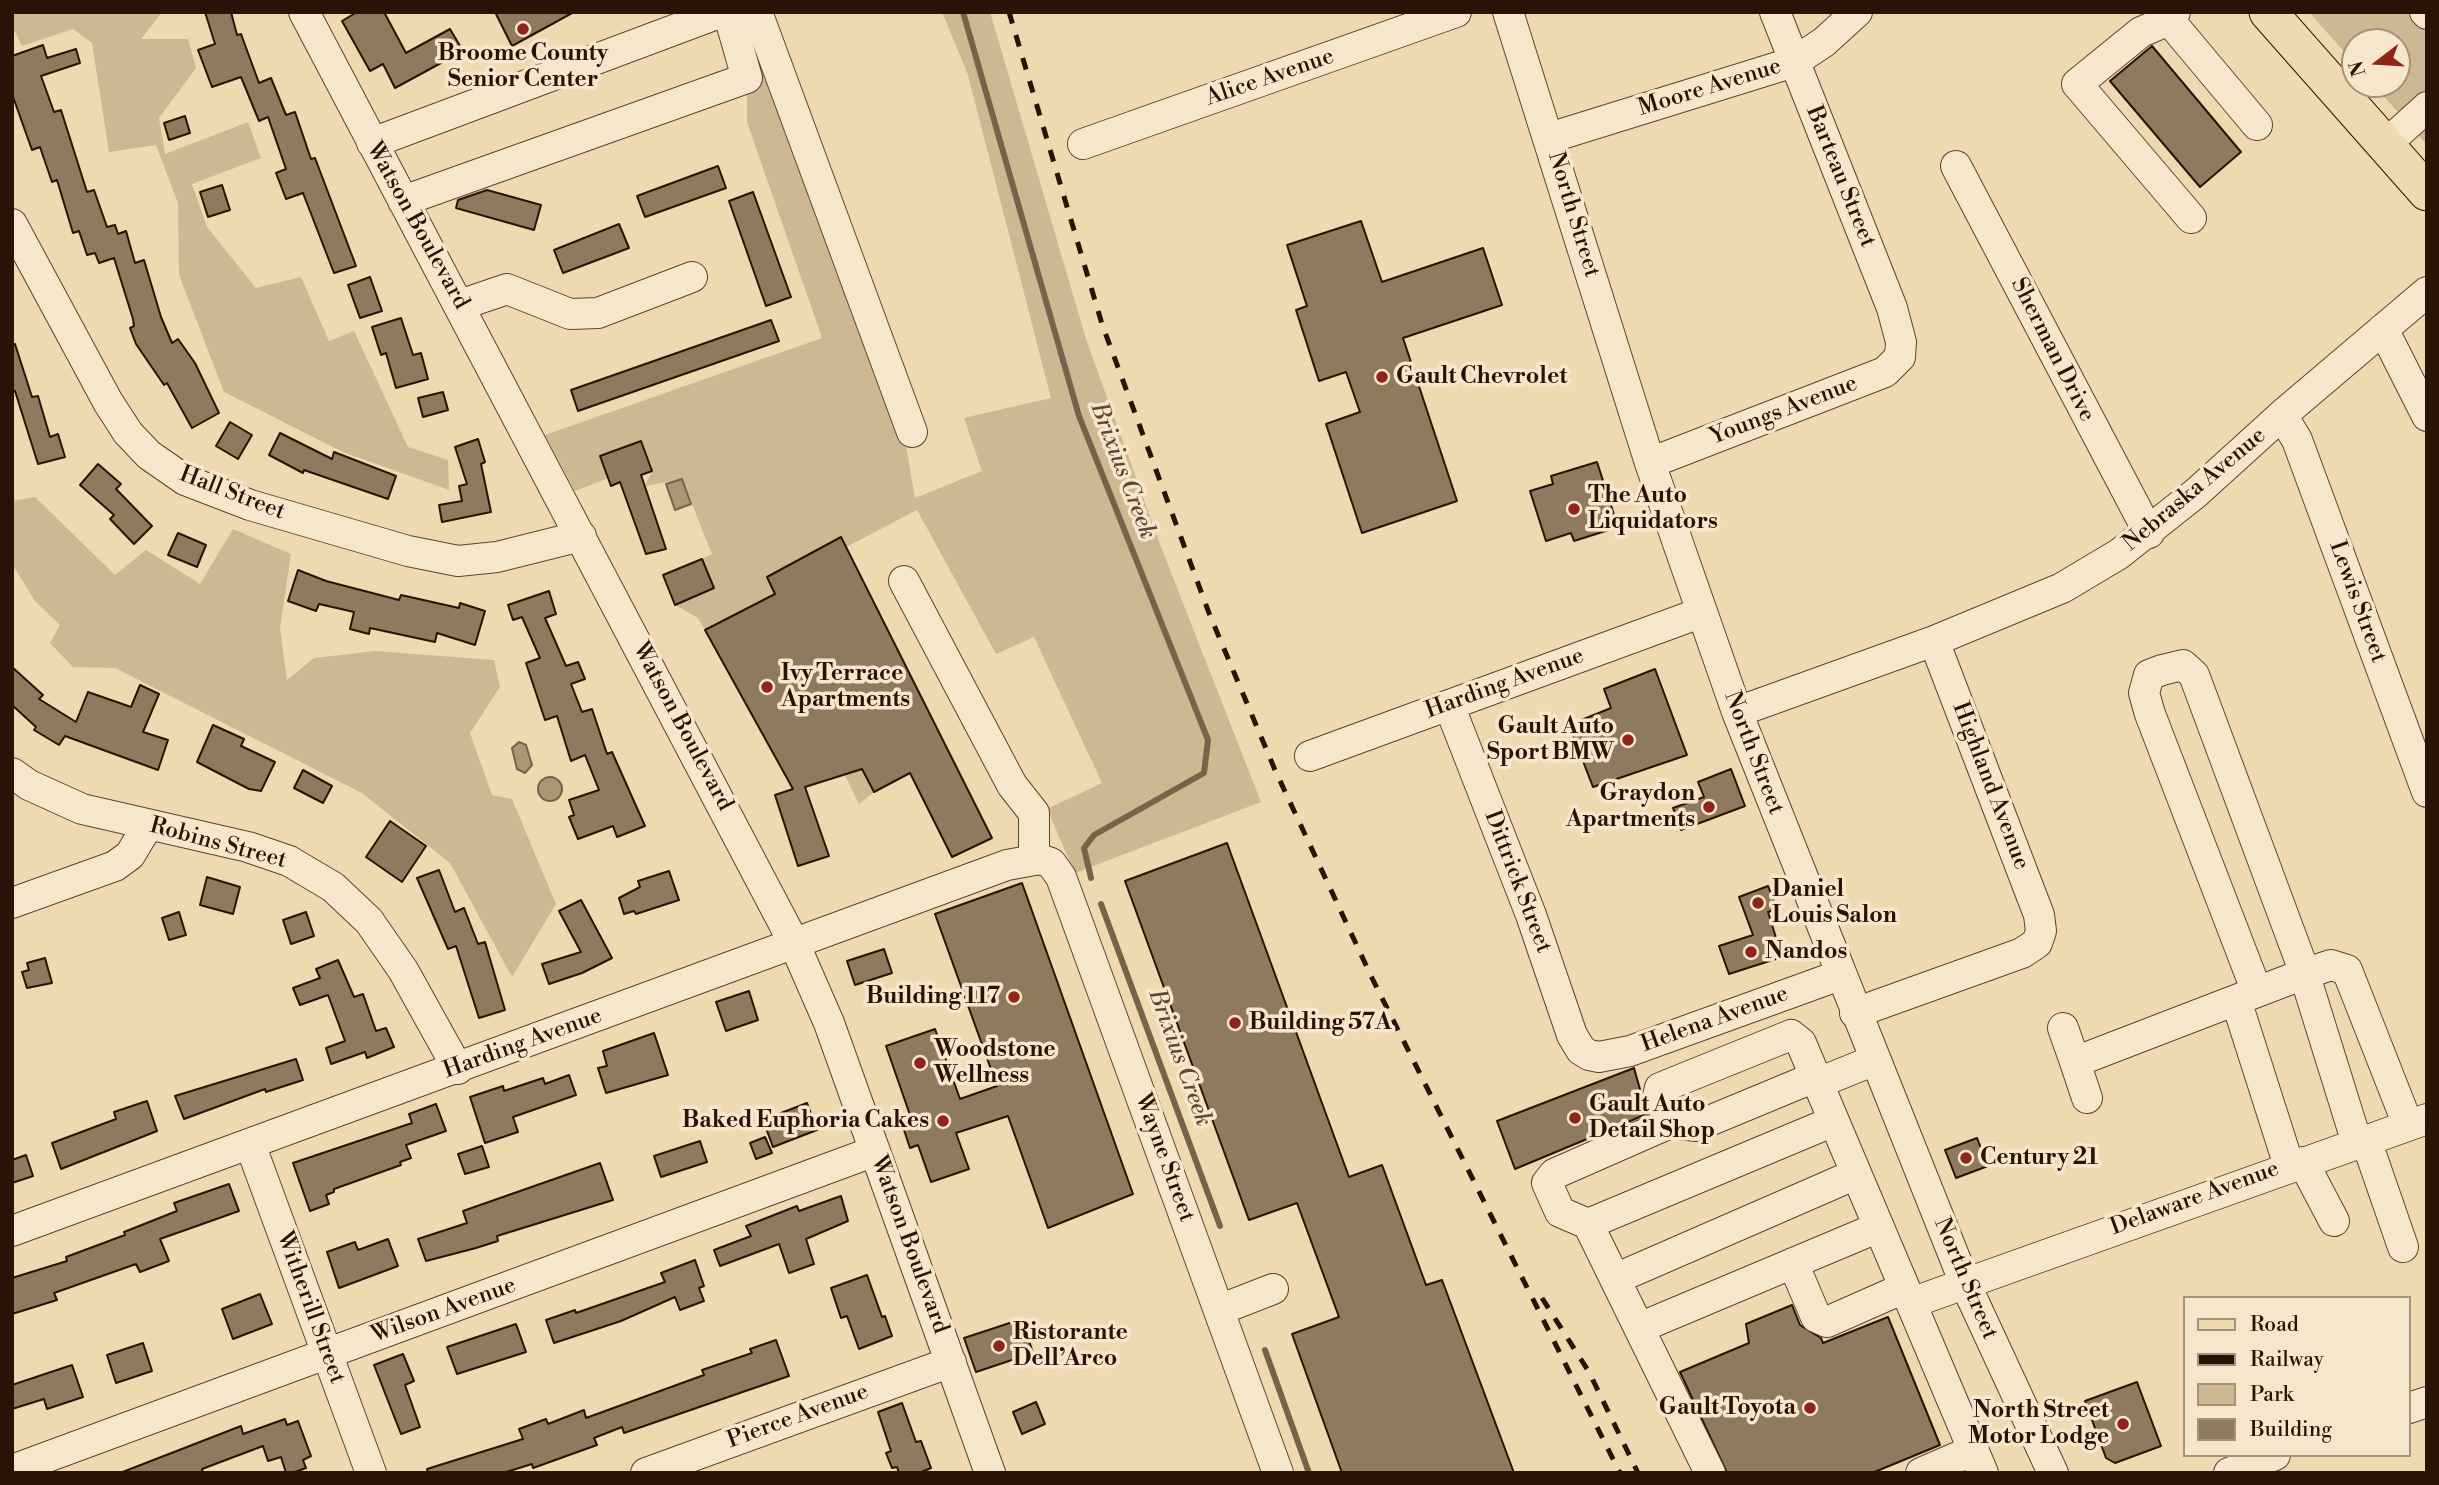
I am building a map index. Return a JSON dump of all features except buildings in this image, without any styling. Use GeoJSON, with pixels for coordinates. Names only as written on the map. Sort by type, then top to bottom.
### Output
{"type":"FeatureCollection","features":[{"type":"Feature","properties":{"kind":"main road"},"geometry":{"type":"LineString","coordinates":[[2268,12],[2427,192]]}},
{"type":"Feature","properties":{"kind":"street","name":"Watson Boulevard"},"geometry":{"type":"LineString","coordinates":[[304,12],[794,943],[829,1023],[990,1473]]}},
{"type":"Feature","properties":{"kind":"street"},"geometry":{"type":"LineString","coordinates":[[372,143],[660,22],[722,12]]}},
{"type":"Feature","properties":{"kind":"street"},"geometry":{"type":"LineString","coordinates":[[403,201],[747,78],[728,12]]}},
{"type":"Feature","properties":{"kind":"street"},"geometry":{"type":"LineString","coordinates":[[757,12],[912,432]]}},
{"type":"Feature","properties":{"kind":"street","name":"Alice Avenue"},"geometry":{"type":"LineString","coordinates":[[1083,144],[1456,12]]}},
{"type":"Feature","properties":{"kind":"street","name":"North Street"},"geometry":{"type":"LineString","coordinates":[[1508,12],[1700,613],[1855,1013],[1965,1281],[2053,1473]]}},
{"type":"Feature","properties":{"kind":"street","name":"Barteau Street"},"geometry":{"type":"LineString","coordinates":[[1774,12],[1892,308],[1901,342]]}},
{"type":"Feature","properties":{"kind":"street","name":"Moore Avenue"},"geometry":{"type":"LineString","coordinates":[[1549,138],[1794,62],[1824,42],[1857,12]]}},
{"type":"Feature","properties":{"kind":"street"},"geometry":{"type":"LineString","coordinates":[[2191,219],[2077,84],[2159,20],[2257,125]]}},
{"type":"Feature","properties":{"kind":"street"},"geometry":{"type":"LineString","coordinates":[[2385,145],[2427,107]]}},
{"type":"Feature","properties":{"kind":"street","name":"Sherman Drive"},"geometry":{"type":"LineString","coordinates":[[1956,166],[2149,533]]}},
{"type":"Feature","properties":{"kind":"street","name":"Hall Street"},"geometry":{"type":"LineString","coordinates":[[12,224],[108,402],[128,433],[149,455],[185,480],[250,505],[408,551],[458,561],[500,557],[581,536]]}},
{"type":"Feature","properties":{"kind":"street"},"geometry":{"type":"LineString","coordinates":[[460,305],[507,289],[570,314],[598,313],[692,277]]}},
{"type":"Feature","properties":{"kind":"street","name":"Nebraska Avenue"},"geometry":{"type":"LineString","coordinates":[[1737,712],[1934,641],[2062,588],[2149,533],[2427,292]]}},
{"type":"Feature","properties":{"kind":"street"},"geometry":{"type":"LineString","coordinates":[[2383,329],[2427,416]]}},
{"type":"Feature","properties":{"kind":"street","name":"Youngs Avenue"},"geometry":{"type":"LineString","coordinates":[[1650,463],[1885,372],[1900,357],[1901,342]]}},
{"type":"Feature","properties":{"kind":"street","name":"Lewis Street"},"geometry":{"type":"LineString","coordinates":[[2282,415],[2297,440],[2426,788]]}},
{"type":"Feature","properties":{"kind":"street"},"geometry":{"type":"LineString","coordinates":[[904,581],[1012,785],[1034,813],[1034,858]]}},
{"type":"Feature","properties":{"kind":"street","name":"Harding Avenue"},"geometry":{"type":"LineString","coordinates":[[1310,756],[1700,613]]}},
{"type":"Feature","properties":{"kind":"street","name":"Highland Avenue"},"geometry":{"type":"LineString","coordinates":[[1855,1013],[2022,953],[2037,943],[2041,931],[2039,915],[1934,641]]}},
{"type":"Feature","properties":{"kind":"street"},"geometry":{"type":"LineString","coordinates":[[2334,1221],[2296,1164],[2246,996],[2150,714],[2144,693],[2149,675],[2162,670],[2183,666],[2194,675],[2304,974],[2361,1142],[2403,1247]]}},
{"type":"Feature","properties":{"kind":"street","name":"Dittrick Street"},"geometry":{"type":"LineString","coordinates":[[1449,705],[1531,915],[1572,1035],[1581,1050],[1588,1055]]}},
{"type":"Feature","properties":{"kind":"street","name":"Robins Street"},"geometry":{"type":"LineString","coordinates":[[12,773],[29,785],[82,809],[248,847],[289,861],[333,887],[369,921],[398,962],[458,1069]]}},
{"type":"Feature","properties":{"kind":"street"},"geometry":{"type":"LineString","coordinates":[[12,903],[115,866],[130,855],[148,825]]}},
{"type":"Feature","properties":{"kind":"street","name":"Harding Avenue"},"geometry":{"type":"LineString","coordinates":[[12,1231],[1007,865],[1034,858]]}},
{"type":"Feature","properties":{"kind":"street","name":"Wayne Street"},"geometry":{"type":"LineString","coordinates":[[1034,858],[1051,863],[1061,877],[1278,1473]]}},
{"type":"Feature","properties":{"kind":"street"},"geometry":{"type":"LineString","coordinates":[[2075,1062],[2331,965],[2347,970],[2417,1122]]}},
{"type":"Feature","properties":{"kind":"street","name":"Helena Avenue"},"geometry":{"type":"LineString","coordinates":[[1588,1055],[1599,1057],[1630,1051],[1840,975]]}},
{"type":"Feature","properties":{"kind":"street"},"geometry":{"type":"LineString","coordinates":[[2063,1028],[2087,1098]]}},
{"type":"Feature","properties":{"kind":"street"},"geometry":{"type":"LineString","coordinates":[[1671,1124],[1658,1096],[1660,1088],[1791,1035],[1801,1043],[1978,1462],[1921,1473]]}},
{"type":"Feature","properties":{"kind":"street"},"geometry":{"type":"LineString","coordinates":[[1668,1037],[1685,1078]]}},
{"type":"Feature","properties":{"kind":"street"},"geometry":{"type":"LineString","coordinates":[[1710,1473],[1588,1224],[1560,1212],[1547,1184],[1554,1174],[1671,1124],[1697,1126],[1875,1060]]}},
{"type":"Feature","properties":{"kind":"street"},"geometry":{"type":"LineString","coordinates":[[1588,1224],[1833,1121]]}},
{"type":"Feature","properties":{"kind":"street","name":"Delaware Avenue"},"geometry":{"type":"LineString","coordinates":[[1793,1263],[1816,1317],[1827,1322],[1908,1295],[1965,1281],[2417,1122]]}},
{"type":"Feature","properties":{"kind":"street","name":"Witherill Street"},"geometry":{"type":"LineString","coordinates":[[250,1144],[371,1473]]}},
{"type":"Feature","properties":{"kind":"street","name":"Wilson Avenue"},"geometry":{"type":"LineString","coordinates":[[12,1470],[874,1151]]}},
{"type":"Feature","properties":{"kind":"street"},"geometry":{"type":"LineString","coordinates":[[1615,1279],[1856,1174]]}},
{"type":"Feature","properties":{"kind":"street"},"geometry":{"type":"LineString","coordinates":[[1639,1328],[1879,1227]]}},
{"type":"Feature","properties":{"kind":"street"},"geometry":{"type":"LineString","coordinates":[[1219,1310],[1273,1289]]}},
{"type":"Feature","properties":{"kind":"street","name":"Pierce Avenue"},"geometry":{"type":"LineString","coordinates":[[646,1473],[951,1362]]}},
{"type":"Feature","properties":{"kind":"street"},"geometry":{"type":"LineString","coordinates":[[2229,1473],[2270,1457]]}},
{"type":"Feature","properties":{"kind":"green space"},"geometry":{"type":"Polygon","coordinates":[[[14,12],[162,12],[141,39],[188,39],[196,68],[159,118],[165,154],[248,122],[261,158],[192,184],[207,227],[256,288],[301,277],[329,341],[354,331],[408,447],[448,460],[449,490],[343,452],[224,392],[179,275],[178,203],[156,145],[109,152],[92,43],[73,29],[22,46],[12,26],[14,12]]]}},
{"type":"Feature","properties":{"kind":"green space"},"geometry":{"type":"Polygon","coordinates":[[[942,12],[990,12],[1086,339],[1161,547],[1261,802],[1075,873],[1047,809],[1102,783],[1034,637],[996,654],[917,510],[846,547],[841,537],[767,577],[874,792],[859,804],[838,761],[705,630],[698,618],[675,605],[714,588],[702,559],[712,554],[682,479],[645,486],[652,471],[641,441],[600,456],[608,478],[575,491],[545,435],[822,338],[747,122],[747,78],[763,46],[896,387],[915,498],[982,471],[964,418],[1051,398],[968,75],[942,12]]]}},
{"type":"Feature","properties":{"kind":"green space"},"geometry":{"type":"Polygon","coordinates":[[[2309,12],[2427,12],[2427,145],[2385,98],[2411,98],[2411,28],[2341,28],[2341,48],[2309,12]]]}},
{"type":"Feature","properties":{"kind":"green space"},"geometry":{"type":"Polygon","coordinates":[[[35,497],[115,575],[146,550],[200,584],[233,529],[291,554],[280,628],[287,680],[314,658],[375,651],[494,660],[500,687],[470,733],[492,795],[512,799],[556,904],[512,977],[450,863],[362,793],[115,668],[73,667],[50,643],[60,625],[35,601],[12,564],[12,501],[35,497]]]}},
{"type":"Feature","properties":{"kind":"shaded area"},"geometry":{"type":"Polygon","coordinates":[[[682,479],[691,504],[675,510],[666,484],[682,479]]]}},
{"type":"Feature","properties":{"kind":"shaded area"},"geometry":{"type":"Polygon","coordinates":[[[519,742],[526,745],[532,765],[525,773],[517,769],[512,748],[519,742]]]}},
{"type":"Feature","properties":{"kind":"shaded area"},"geometry":{"type":"Polygon","coordinates":[[[550,777],[559,780],[562,789],[559,798],[550,801],[541,798],[538,789],[541,780],[550,777]]]}},
{"type":"Feature","properties":{"kind":"waterway","name":"Brixius Creek"},"geometry":{"type":"LineString","coordinates":[[963,12],[1079,416],[1208,740],[1204,773],[1094,835],[1084,848],[1091,878]]}},
{"type":"Feature","properties":{"kind":"waterway","name":"Brixius Creek"},"geometry":{"type":"LineString","coordinates":[[1101,904],[1220,1226]]}},
{"type":"Feature","properties":{"kind":"waterway","name":"Brixius Creek"},"geometry":{"type":"LineString","coordinates":[[1265,1350],[1309,1473]]}},
{"type":"Feature","properties":{"kind":"railway"},"geometry":{"type":"LineString","coordinates":[[1009,12],[1102,324],[1209,613],[1275,770],[1372,978],[1620,1473]]}},
{"type":"Feature","properties":{"kind":"railway"},"geometry":{"type":"LineString","coordinates":[[1542,1298],[1589,1372],[1638,1473]]}},
{"type":"Feature","properties":{"kind":"place","name":"Broome County Senior Center"},"geometry":{"type":"Point","coordinates":[523,29]}},
{"type":"Feature","properties":{"kind":"place","name":"Gault Chevrolet"},"geometry":{"type":"Point","coordinates":[1382,377]}},
{"type":"Feature","properties":{"kind":"place","name":"The Auto Liquidators"},"geometry":{"type":"Point","coordinates":[1574,509]}},
{"type":"Feature","properties":{"kind":"place","name":"Ivy Terrace Apartments"},"geometry":{"type":"Point","coordinates":[767,687]}},
{"type":"Feature","properties":{"kind":"place","name":"Gault Auto Sport BMW"},"geometry":{"type":"Point","coordinates":[1628,740]}},
{"type":"Feature","properties":{"kind":"place","name":"Graydon Apartments"},"geometry":{"type":"Point","coordinates":[1709,807]}},
{"type":"Feature","properties":{"kind":"place","name":"Daniel Louis Salon"},"geometry":{"type":"Point","coordinates":[1758,903]}},
{"type":"Feature","properties":{"kind":"place","name":"Nandos"},"geometry":{"type":"Point","coordinates":[1751,952]}},
{"type":"Feature","properties":{"kind":"place","name":"Building 117"},"geometry":{"type":"Point","coordinates":[1014,997]}},
{"type":"Feature","properties":{"kind":"place","name":"Building 57A"},"geometry":{"type":"Point","coordinates":[1235,1023]}},
{"type":"Feature","properties":{"kind":"place","name":"Woodstone Wellness"},"geometry":{"type":"Point","coordinates":[920,1063]}},
{"type":"Feature","properties":{"kind":"place","name":"Gault Auto Detail Shop"},"geometry":{"type":"Point","coordinates":[1575,1118]}},
{"type":"Feature","properties":{"kind":"place","name":"Baked Euphoria Cakes"},"geometry":{"type":"Point","coordinates":[943,1121]}},
{"type":"Feature","properties":{"kind":"place","name":"Century 21"},"geometry":{"type":"Point","coordinates":[1966,1158]}},
{"type":"Feature","properties":{"kind":"place","name":"Ristorante Dell’Arco"},"geometry":{"type":"Point","coordinates":[999,1346]}},
{"type":"Feature","properties":{"kind":"place","name":"Gault Toyota"},"geometry":{"type":"Point","coordinates":[1810,1408]}},
{"type":"Feature","properties":{"kind":"place","name":"North Street Motor Lodge"},"geometry":{"type":"Point","coordinates":[2123,1424]}}]}
